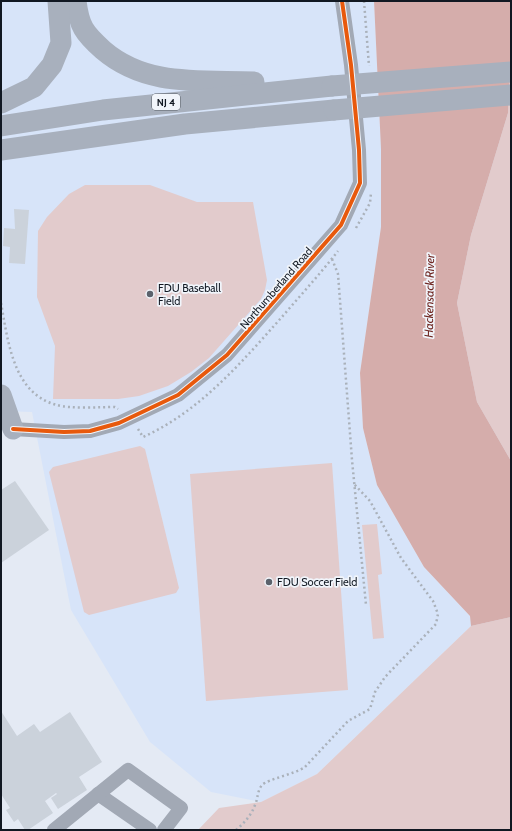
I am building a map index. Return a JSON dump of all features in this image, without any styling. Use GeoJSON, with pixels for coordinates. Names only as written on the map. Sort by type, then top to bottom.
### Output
{"type":"FeatureCollection","features":[{"type":"Feature","properties":{"kind":"highway"},"geometry":{"type":"LineString","coordinates":[[1,103],[34,87],[52,65],[61,43],[58,1]]}},
{"type":"Feature","properties":{"kind":"highway"},"geometry":{"type":"LineString","coordinates":[[76,1],[77,13],[85,34],[127,67],[149,75],[168,79],[332,86]]}},
{"type":"Feature","properties":{"kind":"highway","name":"NJ 4"},"geometry":{"type":"LineString","coordinates":[[1,126],[125,107],[332,86],[511,72]]}},
{"type":"Feature","properties":{"kind":"highway","name":"NJ 4"},"geometry":{"type":"LineString","coordinates":[[11,148],[185,124],[511,95]]}},
{"type":"Feature","properties":{"kind":"highway"},"geometry":{"type":"LineString","coordinates":[[1,161],[11,148]]}},
{"type":"Feature","properties":{"kind":"highway"},"geometry":{"type":"LineString","coordinates":[[1,395],[12,429]]}},
{"type":"Feature","properties":{"kind":"street","name":"Northumberland Road"},"geometry":{"type":"LineString","coordinates":[[12,429],[64,432],[90,431],[119,423],[178,395],[227,355],[340,225],[360,183],[359,150],[351,65],[342,1]]}},
{"type":"Feature","properties":{"kind":"street"},"geometry":{"type":"LineString","coordinates":[[54,830],[128,770],[181,808],[164,830]]}},
{"type":"Feature","properties":{"kind":"street"},"geometry":{"type":"LineString","coordinates":[[98,794],[150,830]]}},
{"type":"Feature","properties":{"kind":"path"},"geometry":{"type":"LineString","coordinates":[[364,1],[369,69]]}},
{"type":"Feature","properties":{"kind":"path"},"geometry":{"type":"LineString","coordinates":[[352,232],[361,221],[370,203],[372,189]]}},
{"type":"Feature","properties":{"kind":"path"},"geometry":{"type":"LineString","coordinates":[[1,303],[8,343],[20,378],[36,396],[57,406],[115,407],[131,418],[143,437],[154,432],[207,395],[242,362],[340,248]]}},
{"type":"Feature","properties":{"kind":"path"},"geometry":{"type":"LineString","coordinates":[[332,259],[338,274],[354,484],[366,605]]}},
{"type":"Feature","properties":{"kind":"path"},"geometry":{"type":"LineString","coordinates":[[236,830],[247,820],[255,806],[259,790],[263,784],[297,772],[305,767],[348,721],[370,709],[375,692],[385,677],[436,624],[438,614],[433,601],[401,558],[370,501],[354,484]]}},
{"type":"Feature","properties":{"kind":"shaded area"},"geometry":{"type":"Polygon","coordinates":[[[1,1],[374,1],[381,149],[381,227],[360,373],[363,428],[377,485],[424,567],[470,616],[471,626],[317,774],[261,802],[211,792],[150,742],[71,610],[32,412],[1,411],[1,1]]]}},
{"type":"Feature","properties":{"kind":"shaded area"},"geometry":{"type":"Polygon","coordinates":[[[511,55],[511,461],[477,402],[457,303],[471,235],[508,113],[511,55]]]}},
{"type":"Feature","properties":{"kind":"shaded area","name":"FDU Baseball Field"},"geometry":{"type":"Polygon","coordinates":[[[85,185],[150,185],[197,202],[253,202],[267,280],[261,299],[209,358],[191,372],[168,386],[139,396],[118,399],[53,399],[55,346],[37,297],[38,231],[47,217],[69,194],[85,185]]]}},
{"type":"Feature","properties":{"kind":"shaded area"},"geometry":{"type":"Polygon","coordinates":[[[140,446],[145,449],[179,588],[176,593],[89,615],[84,612],[49,472],[53,467],[140,446]]]}},
{"type":"Feature","properties":{"kind":"shaded area","name":"FDU Soccer Field"},"geometry":{"type":"Polygon","coordinates":[[[332,463],[348,690],[206,701],[190,474],[332,463]]]}},
{"type":"Feature","properties":{"kind":"shaded area"},"geometry":{"type":"Polygon","coordinates":[[[377,524],[382,574],[378,575],[384,638],[373,639],[362,525],[377,524]]]}},
{"type":"Feature","properties":{"kind":"shaded area"},"geometry":{"type":"Polygon","coordinates":[[[511,617],[511,830],[198,830],[219,808],[261,802],[317,774],[471,626],[511,617]]]}},
{"type":"Feature","properties":{"kind":"water","name":"Hackensack River"},"geometry":{"type":"Polygon","coordinates":[[[374,1],[511,1],[511,55],[508,113],[471,235],[457,303],[477,402],[511,461],[511,617],[471,626],[470,616],[424,567],[377,485],[363,428],[360,373],[381,227],[381,149],[374,1]]]}},
{"type":"Feature","properties":{"kind":"building"},"geometry":{"type":"Polygon","coordinates":[[[14,209],[29,210],[25,264],[9,263],[10,247],[3,246],[4,228],[15,229],[14,209]]]}},
{"type":"Feature","properties":{"kind":"building"},"geometry":{"type":"Polygon","coordinates":[[[15,481],[49,530],[1,563],[1,490],[15,481]]]}},
{"type":"Feature","properties":{"kind":"building"},"geometry":{"type":"Polygon","coordinates":[[[1,711],[17,736],[34,724],[40,732],[70,712],[102,762],[79,777],[87,790],[58,809],[51,798],[57,794],[56,793],[45,801],[53,813],[28,830],[25,830],[18,819],[14,822],[6,810],[10,808],[1,794],[1,711]]]}},
{"type":"Feature","properties":{"kind":"cycle path"},"geometry":{"type":"LineString","coordinates":[[13,429],[64,432],[90,431],[119,423],[178,395],[227,355],[341,225],[360,183],[359,150],[351,65],[342,1]]}},
{"type":"Feature","properties":{"kind":"place","name":"FDU Baseball Field"},"geometry":{"type":"Point","coordinates":[150,294]}},
{"type":"Feature","properties":{"kind":"place","name":"FDU Soccer Field"},"geometry":{"type":"Point","coordinates":[269,582]}}]}
